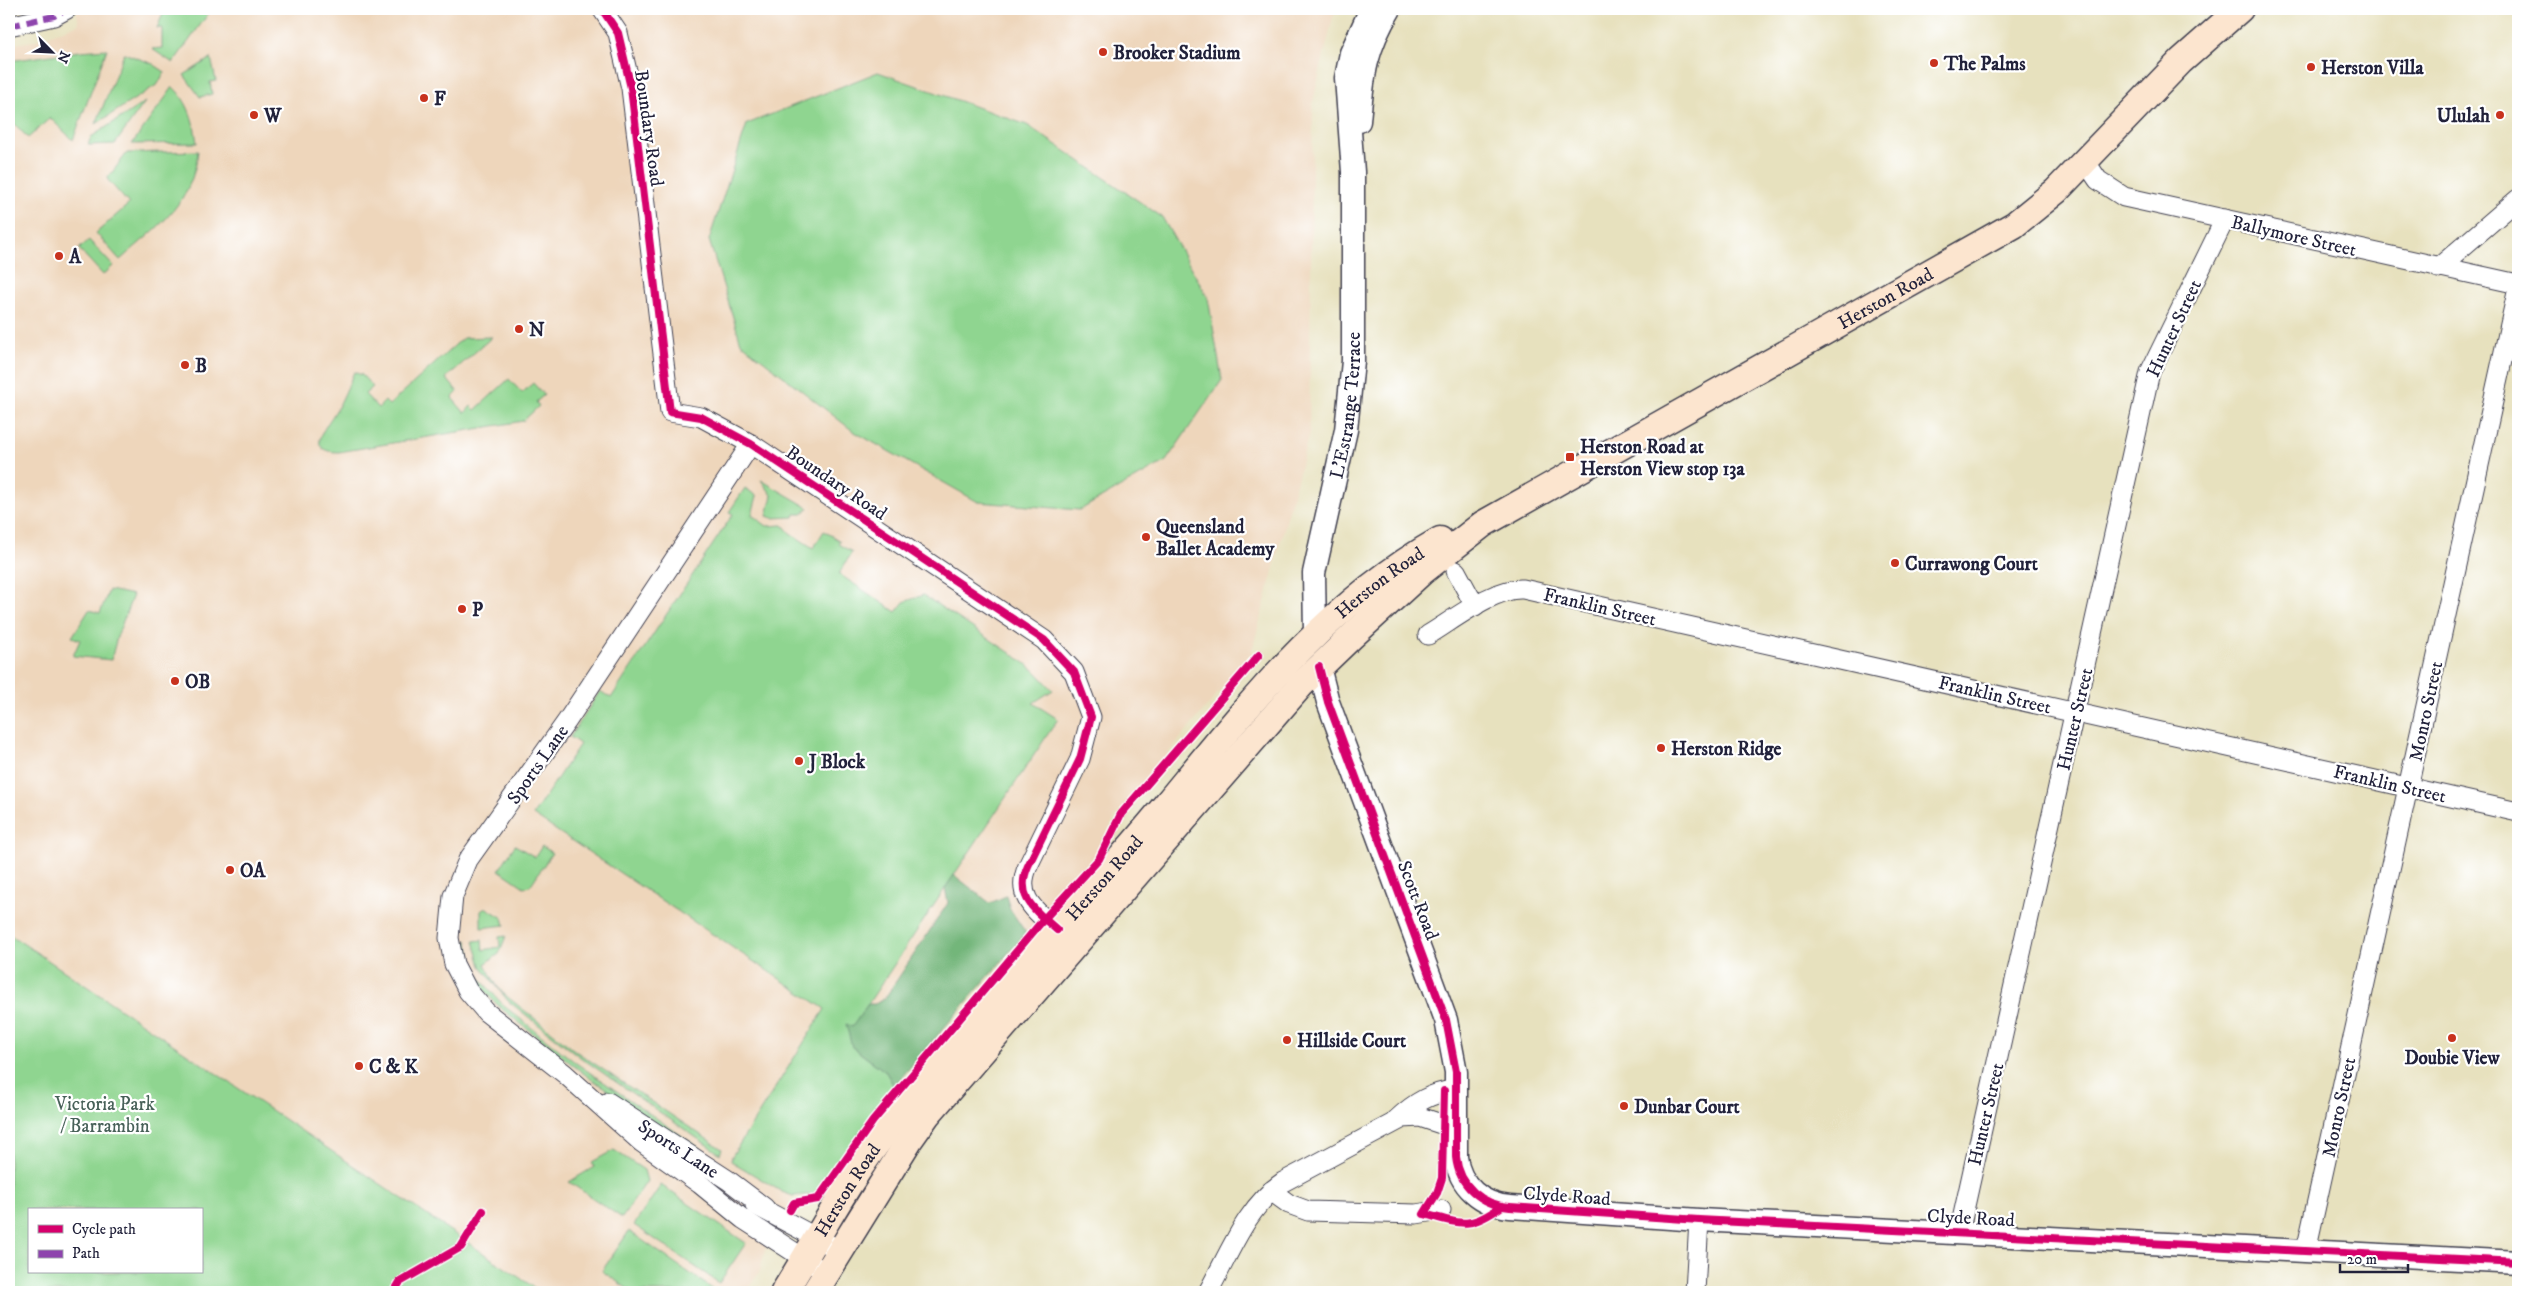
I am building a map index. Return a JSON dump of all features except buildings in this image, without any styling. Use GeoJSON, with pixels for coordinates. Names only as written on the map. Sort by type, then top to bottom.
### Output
{"type":"FeatureCollection","features":[{"type":"Feature","properties":{"kind":"main road","name":"Herston Road"},"geometry":{"type":"LineString","coordinates":[[821,1283],[920,1123],[1161,844],[1319,667],[1423,571],[1482,524],[2014,224],[2056,191],[2181,61],[2240,9]]}},
{"type":"Feature","properties":{"kind":"main road","name":"Herston Road"},"geometry":{"type":"LineString","coordinates":[[784,1292],[883,1135],[1170,800],[1227,729],[1276,673],[1315,634],[1363,592],[1415,555],[1449,535],[1482,524]]}},
{"type":"Feature","properties":{"kind":"main road"},"geometry":{"type":"LineString","coordinates":[[1315,634],[1319,667]]}},
{"type":"Feature","properties":{"kind":"main road"},"geometry":{"type":"LineString","coordinates":[[1057,930],[1085,914],[1133,861],[1161,844]]}},
{"type":"Feature","properties":{"kind":"street","name":"Boundary Road"},"geometry":{"type":"LineString","coordinates":[[602,9],[618,33],[631,88],[670,412],[701,417],[751,444],[1044,640],[1074,672],[1091,717],[1080,759],[1028,866],[1022,883],[1028,900],[1057,930]]}},
{"type":"Feature","properties":{"kind":"street","name":"L'Estrange Terrace"},"geometry":{"type":"LineString","coordinates":[[1353,108],[1345,84],[1348,63],[1371,9]]}},
{"type":"Feature","properties":{"kind":"street","name":"L'Estrange Terrace"},"geometry":{"type":"LineString","coordinates":[[1315,634],[1314,573],[1339,467],[1351,402],[1354,361],[1353,108],[1366,59],[1375,36],[1390,9]]}},
{"type":"Feature","properties":{"kind":"street"},"geometry":{"type":"LineString","coordinates":[[9,26],[58,11]]}},
{"type":"Feature","properties":{"kind":"street","name":"Ballymore Street"},"geometry":{"type":"LineString","coordinates":[[2085,161],[2098,180],[2124,197],[2438,268],[2518,284]]}},
{"type":"Feature","properties":{"kind":"street"},"geometry":{"type":"LineString","coordinates":[[2438,268],[2518,199]]}},
{"type":"Feature","properties":{"kind":"street","name":"Hunter Street"},"geometry":{"type":"LineString","coordinates":[[1959,1233],[2150,372],[2225,219]]}},
{"type":"Feature","properties":{"kind":"street","name":"Monro Street"},"geometry":{"type":"LineString","coordinates":[[2306,1251],[2518,288]]}},
{"type":"Feature","properties":{"kind":"street","name":"Sports Lane"},"geometry":{"type":"LineString","coordinates":[[751,444],[567,721],[468,860],[453,896],[450,938],[454,964],[468,991],[486,1012],[565,1074],[635,1137],[700,1184],[743,1219],[804,1259],[821,1283]]}},
{"type":"Feature","properties":{"kind":"street"},"geometry":{"type":"LineString","coordinates":[[1456,571],[1475,606]]}},
{"type":"Feature","properties":{"kind":"street","name":"Franklin Street"},"geometry":{"type":"LineString","coordinates":[[1428,636],[1475,606],[1506,592],[1523,589],[2518,812]]}},
{"type":"Feature","properties":{"kind":"street","name":"Scott Road"},"geometry":{"type":"LineString","coordinates":[[1319,667],[1328,702],[1446,1020],[1454,1052],[1457,1089],[1456,1140]]}},
{"type":"Feature","properties":{"kind":"street","name":"Sports Lane"},"geometry":{"type":"LineString","coordinates":[[565,1074],[728,1180],[765,1208]]}},
{"type":"Feature","properties":{"kind":"street"},"geometry":{"type":"LineString","coordinates":[[1393,1122],[1417,1102],[1433,1094],[1457,1089]]}},
{"type":"Feature","properties":{"kind":"street"},"geometry":{"type":"LineString","coordinates":[[1208,1292],[1252,1212],[1271,1191],[1288,1179],[1393,1122],[1404,1118],[1420,1117],[1456,1140]]}},
{"type":"Feature","properties":{"kind":"street","name":"Clyde Road"},"geometry":{"type":"LineString","coordinates":[[1456,1140],[1458,1168],[1466,1185],[1482,1200],[1497,1206],[1699,1220],[2518,1262]]}},
{"type":"Feature","properties":{"kind":"street","name":"Sports Lane"},"geometry":{"type":"LineString","coordinates":[[700,1184],[765,1208],[841,1251]]}},
{"type":"Feature","properties":{"kind":"street"},"geometry":{"type":"LineString","coordinates":[[1271,1191],[1289,1204],[1308,1211],[1416,1214],[1441,1210]]}},
{"type":"Feature","properties":{"kind":"street"},"geometry":{"type":"LineString","coordinates":[[1695,1292],[1699,1220]]}},
{"type":"Feature","properties":{"kind":"shaded area"},"geometry":{"type":"Polygon","coordinates":[[[76,9],[1339,9],[1333,17],[1313,102],[1309,434],[1251,654],[1116,815],[1095,855],[894,1086],[816,1194],[793,1196],[765,1250],[760,1271],[746,1292],[541,1292],[9,934],[9,45],[34,41],[79,24],[76,9]]]}},
{"type":"Feature","properties":{"kind":"green space"},"geometry":{"type":"Polygon","coordinates":[[[165,9],[211,10],[173,63],[152,49],[162,48],[162,28],[157,28],[165,9]]]}},
{"type":"Feature","properties":{"kind":"green space"},"geometry":{"type":"Polygon","coordinates":[[[107,49],[73,140],[50,118],[28,138],[9,118],[9,61],[107,49]]]}},
{"type":"Feature","properties":{"kind":"green space"},"geometry":{"type":"Polygon","coordinates":[[[124,53],[153,64],[165,72],[158,84],[96,124],[124,53]]]}},
{"type":"Feature","properties":{"kind":"green space"},"geometry":{"type":"Polygon","coordinates":[[[211,58],[216,81],[210,82],[212,94],[200,97],[184,75],[211,58]]]}},
{"type":"Feature","properties":{"kind":"green space"},"geometry":{"type":"Polygon","coordinates":[[[878,72],[1027,125],[1162,217],[1208,298],[1222,380],[1166,461],[1080,510],[978,502],[853,431],[741,343],[709,240],[747,124],[878,72]]]}},
{"type":"Feature","properties":{"kind":"green space"},"geometry":{"type":"Polygon","coordinates":[[[173,87],[183,99],[190,113],[197,143],[132,144],[173,87]]]}},
{"type":"Feature","properties":{"kind":"green space"},"geometry":{"type":"Polygon","coordinates":[[[145,102],[115,144],[88,145],[91,137],[145,102]]]}},
{"type":"Feature","properties":{"kind":"green space"},"geometry":{"type":"Polygon","coordinates":[[[198,151],[195,170],[181,200],[160,225],[120,260],[96,233],[129,204],[107,179],[127,153],[198,151]]]}},
{"type":"Feature","properties":{"kind":"green space"},"geometry":{"type":"Polygon","coordinates":[[[89,240],[113,266],[103,275],[79,249],[89,240]]]}},
{"type":"Feature","properties":{"kind":"green space"},"geometry":{"type":"Polygon","coordinates":[[[492,337],[446,378],[458,392],[452,398],[465,413],[471,406],[475,410],[509,379],[522,393],[533,383],[544,395],[536,402],[539,406],[523,421],[339,452],[328,451],[322,448],[320,443],[323,431],[340,403],[354,372],[362,375],[373,387],[365,394],[378,408],[385,401],[389,405],[463,338],[492,337]]]}},
{"type":"Feature","properties":{"kind":"green space"},"geometry":{"type":"Polygon","coordinates":[[[761,480],[809,508],[802,514],[795,514],[794,517],[772,518],[767,516],[772,495],[761,480]]]}},
{"type":"Feature","properties":{"kind":"green space","name":"J Block"},"geometry":{"type":"Polygon","coordinates":[[[745,488],[757,496],[752,515],[767,526],[783,525],[790,533],[813,548],[824,531],[840,541],[838,544],[852,552],[839,574],[896,612],[904,602],[923,595],[1021,660],[1035,671],[1053,690],[1033,703],[1058,719],[852,1028],[847,1024],[852,1047],[886,1072],[894,1086],[816,1194],[793,1196],[782,1192],[731,1161],[732,1156],[825,1009],[533,815],[580,744],[570,737],[600,691],[611,698],[733,514],[729,512],[745,488]]]}},
{"type":"Feature","properties":{"kind":"green space"},"geometry":{"type":"Polygon","coordinates":[[[109,590],[133,595],[117,637],[111,660],[73,656],[80,640],[72,637],[89,610],[100,613],[109,590]]]}},
{"type":"Feature","properties":{"kind":"green space"},"geometry":{"type":"Polygon","coordinates":[[[515,845],[535,857],[542,846],[552,853],[530,886],[524,887],[499,870],[515,845]]]}},
{"type":"Feature","properties":{"kind":"green space"},"geometry":{"type":"Polygon","coordinates":[[[954,875],[990,903],[1006,896],[1010,909],[1026,933],[894,1086],[886,1072],[852,1047],[846,1024],[852,1027],[868,1004],[875,1004],[885,998],[948,903],[945,888],[954,875]]]}},
{"type":"Feature","properties":{"kind":"green space"},"geometry":{"type":"Polygon","coordinates":[[[485,907],[503,918],[505,925],[481,928],[481,911],[485,907]]]}},
{"type":"Feature","properties":{"kind":"green space","name":"Victoria Park / Barrambin"},"geometry":{"type":"Polygon","coordinates":[[[9,934],[541,1292],[9,1292],[9,934]]]}},
{"type":"Feature","properties":{"kind":"green space"},"geometry":{"type":"Polygon","coordinates":[[[506,936],[499,954],[485,964],[497,986],[505,995],[577,1052],[722,1149],[720,1154],[580,1057],[508,1001],[481,966],[474,941],[482,940],[483,950],[500,947],[499,937],[506,936]]]}},
{"type":"Feature","properties":{"kind":"green space"},"geometry":{"type":"Polygon","coordinates":[[[467,940],[475,969],[482,981],[504,1006],[576,1063],[717,1160],[711,1161],[583,1073],[502,1009],[477,979],[466,953],[464,943],[467,940]]]}},
{"type":"Feature","properties":{"kind":"green space"},"geometry":{"type":"Polygon","coordinates":[[[614,1150],[644,1170],[647,1181],[622,1218],[569,1182],[594,1167],[592,1162],[614,1150]]]}},
{"type":"Feature","properties":{"kind":"green space"},"geometry":{"type":"Polygon","coordinates":[[[661,1185],[746,1243],[719,1283],[634,1225],[661,1185]]]}},
{"type":"Feature","properties":{"kind":"green space"},"geometry":{"type":"Polygon","coordinates":[[[629,1231],[714,1290],[712,1292],[632,1292],[602,1271],[629,1231]]]}},
{"type":"Feature","properties":{"kind":"marked path"},"geometry":{"type":"LineString","coordinates":[[9,26],[54,16],[67,9]]}},
{"type":"Feature","properties":{"kind":"cycle path"},"geometry":{"type":"LineString","coordinates":[[602,9],[618,33],[631,88],[670,412],[701,417],[751,444],[1044,640],[1074,672],[1091,717],[1080,759],[1024,877],[1025,895],[1029,902],[1057,930]]}},
{"type":"Feature","properties":{"kind":"cycle path"},"geometry":{"type":"LineString","coordinates":[[790,1210],[794,1203],[818,1199],[873,1121],[1044,919],[1099,859],[1121,814],[1259,655]]}},
{"type":"Feature","properties":{"kind":"cycle path"},"geometry":{"type":"LineString","coordinates":[[1319,667],[1328,702],[1446,1020],[1456,1072],[1456,1157],[1462,1177],[1467,1185],[1481,1198],[1510,1207],[1699,1220],[2518,1262]]}},
{"type":"Feature","properties":{"kind":"cycle path"},"geometry":{"type":"LineString","coordinates":[[1444,1091],[1442,1178],[1437,1193],[1424,1214],[1465,1223],[1481,1219],[1502,1206]]}},
{"type":"Feature","properties":{"kind":"cycle path"},"geometry":{"type":"LineString","coordinates":[[394,1292],[400,1282],[461,1247],[483,1211]]}},
{"type":"Feature","properties":{"kind":"place","name":"Brooker Stadium"},"geometry":{"type":"Point","coordinates":[1103,52]}},
{"type":"Feature","properties":{"kind":"place","name":"The Palms"},"geometry":{"type":"Point","coordinates":[1934,63]}},
{"type":"Feature","properties":{"kind":"place","name":"Herston Villa"},"geometry":{"type":"Point","coordinates":[2311,67]}},
{"type":"Feature","properties":{"kind":"place","name":"F"},"geometry":{"type":"Point","coordinates":[424,98]}},
{"type":"Feature","properties":{"kind":"place","name":"W"},"geometry":{"type":"Point","coordinates":[254,115]}},
{"type":"Feature","properties":{"kind":"place","name":"Ululah"},"geometry":{"type":"Point","coordinates":[2500,115]}},
{"type":"Feature","properties":{"kind":"place","name":"A"},"geometry":{"type":"Point","coordinates":[59,256]}},
{"type":"Feature","properties":{"kind":"place","name":"N"},"geometry":{"type":"Point","coordinates":[519,329]}},
{"type":"Feature","properties":{"kind":"place","name":"B"},"geometry":{"type":"Point","coordinates":[185,365]}},
{"type":"Feature","properties":{"kind":"place","name":"Herston Road at Herston View stop 13a"},"geometry":{"type":"Point","coordinates":[1570,457]}},
{"type":"Feature","properties":{"kind":"place","name":"Queensland Ballet Academy"},"geometry":{"type":"Point","coordinates":[1146,537]}},
{"type":"Feature","properties":{"kind":"place","name":"Currawong Court"},"geometry":{"type":"Point","coordinates":[1895,563]}},
{"type":"Feature","properties":{"kind":"place","name":"P"},"geometry":{"type":"Point","coordinates":[462,609]}},
{"type":"Feature","properties":{"kind":"place","name":"OB"},"geometry":{"type":"Point","coordinates":[175,681]}},
{"type":"Feature","properties":{"kind":"place","name":"Herston Ridge"},"geometry":{"type":"Point","coordinates":[1661,748]}},
{"type":"Feature","properties":{"kind":"place","name":"J Block"},"geometry":{"type":"Point","coordinates":[799,761]}},
{"type":"Feature","properties":{"kind":"place","name":"OA"},"geometry":{"type":"Point","coordinates":[230,870]}},
{"type":"Feature","properties":{"kind":"place","name":"Doubie View"},"geometry":{"type":"Point","coordinates":[2452,1038]}},
{"type":"Feature","properties":{"kind":"place","name":"Hillside Court"},"geometry":{"type":"Point","coordinates":[1287,1040]}},
{"type":"Feature","properties":{"kind":"place","name":"C & K"},"geometry":{"type":"Point","coordinates":[359,1066]}},
{"type":"Feature","properties":{"kind":"place","name":"Dunbar Court"},"geometry":{"type":"Point","coordinates":[1624,1106]}}]}
